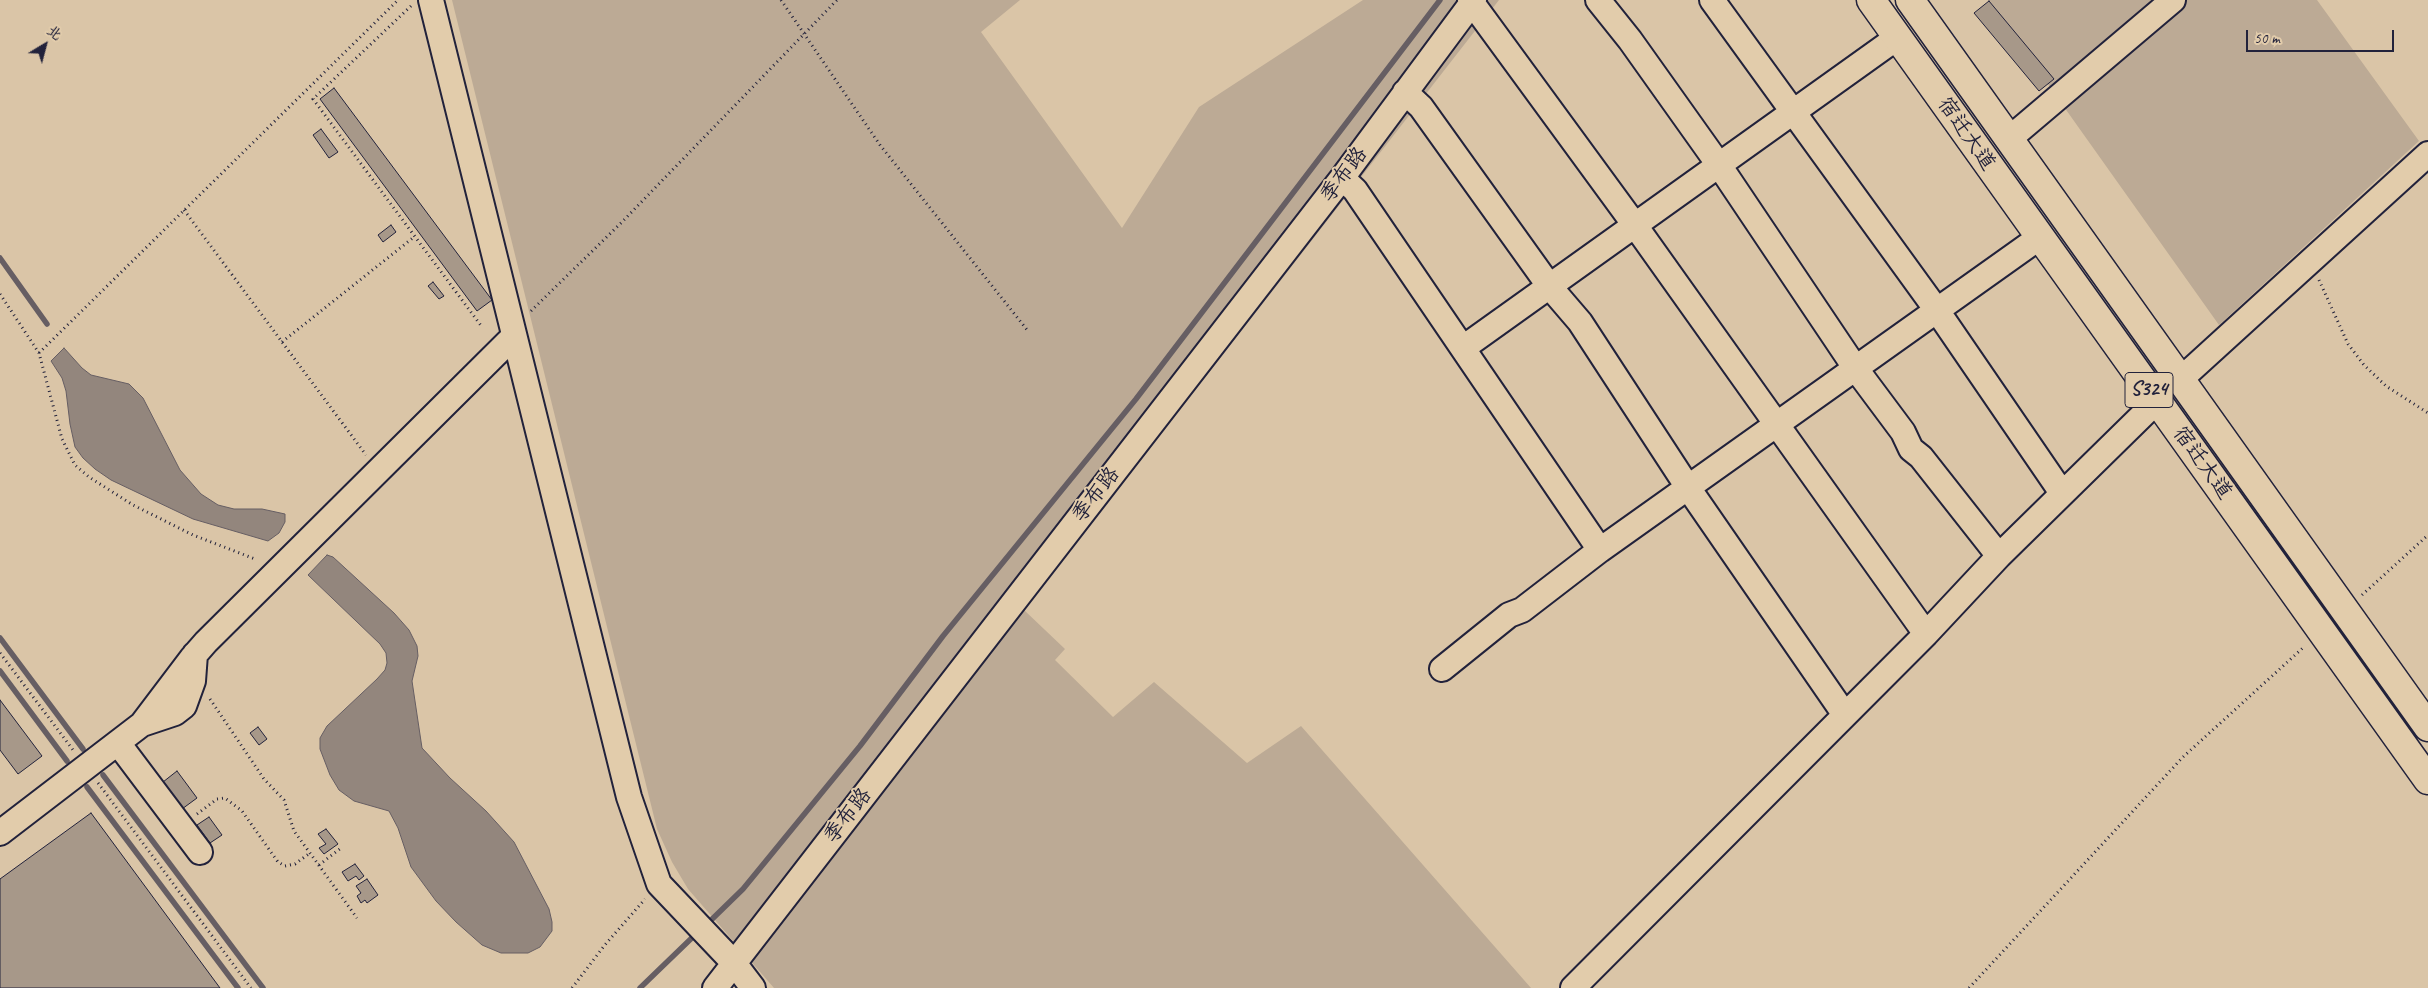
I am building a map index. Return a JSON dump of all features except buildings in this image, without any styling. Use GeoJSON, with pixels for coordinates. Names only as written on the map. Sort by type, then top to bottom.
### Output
{"type":"FeatureCollection","features":[{"type":"Feature","properties":{"kind":"main road","name":"宿迁大道"},"geometry":{"type":"LineString","coordinates":[[1871,0],[2428,780]]}},
{"type":"Feature","properties":{"kind":"main road","name":"宿迁大道"},"geometry":{"type":"LineString","coordinates":[[1910,0],[2428,727]]}},
{"type":"Feature","properties":{"kind":"street"},"geometry":{"type":"LineString","coordinates":[[1598,0],[1630,40],[1719,165],[1856,369],[1903,432],[1911,449],[1922,457],[1999,556]]}},
{"type":"Feature","properties":{"kind":"street"},"geometry":{"type":"LineString","coordinates":[[1712,0],[1936,309],[2062,493]]}},
{"type":"Feature","properties":{"kind":"street"},"geometry":{"type":"LineString","coordinates":[[2009,139],[2173,0]]}},
{"type":"Feature","properties":{"kind":"street"},"geometry":{"type":"LineString","coordinates":[[423,1],[513,333],[629,797],[659,884],[734,963],[752,988]]}},
{"type":"Feature","properties":{"kind":"street"},"geometry":{"type":"LineString","coordinates":[[1472,1],[1634,224],[1926,634]]}},
{"type":"Feature","properties":{"kind":"street","name":"季布路"},"geometry":{"type":"LineString","coordinates":[[715,988],[1342,178],[1472,1]]}},
{"type":"Feature","properties":{"kind":"street"},"geometry":{"type":"LineString","coordinates":[[1464,348],[1634,224],[1898,37]]}},
{"type":"Feature","properties":{"kind":"street"},"geometry":{"type":"LineString","coordinates":[[1405,92],[1421,108],[1550,287],[1580,322],[1689,488],[1845,715]]}},
{"type":"Feature","properties":{"kind":"street"},"geometry":{"type":"LineString","coordinates":[[2181,379],[2428,154]]}},
{"type":"Feature","properties":{"kind":"street"},"geometry":{"type":"LineString","coordinates":[[1342,178],[1355,190],[1600,550]]}},
{"type":"Feature","properties":{"kind":"street"},"geometry":{"type":"LineString","coordinates":[[1442,669],[1509,615],[1522,610],[1600,550],[1856,369],[1936,309],[2040,237]]}},
{"type":"Feature","properties":{"kind":"street"},"geometry":{"type":"LineString","coordinates":[[0,833],[142,724],[194,665],[513,333]]}},
{"type":"Feature","properties":{"kind":"street"},"geometry":{"type":"LineString","coordinates":[[1573,988],[1926,634],[1999,556],[2157,401]]}},
{"type":"Feature","properties":{"kind":"street"},"geometry":{"type":"LineString","coordinates":[[118,743],[200,852]]}},
{"type":"Feature","properties":{"kind":"path"},"geometry":{"type":"LineString","coordinates":[[39,353],[398,0]]}},
{"type":"Feature","properties":{"kind":"path"},"geometry":{"type":"LineString","coordinates":[[781,0],[880,145],[1028,332]]}},
{"type":"Feature","properties":{"kind":"path"},"geometry":{"type":"LineString","coordinates":[[513,333],[837,0]]}},
{"type":"Feature","properties":{"kind":"path"},"geometry":{"type":"LineString","coordinates":[[423,1],[313,99],[482,327]]}},
{"type":"Feature","properties":{"kind":"path"},"geometry":{"type":"LineString","coordinates":[[184,210],[378,472]]}},
{"type":"Feature","properties":{"kind":"path"},"geometry":{"type":"LineString","coordinates":[[282,342],[414,237]]}},
{"type":"Feature","properties":{"kind":"path"},"geometry":{"type":"LineString","coordinates":[[2310,261],[2348,344],[2364,365],[2386,386],[2428,413]]}},
{"type":"Feature","properties":{"kind":"path"},"geometry":{"type":"LineString","coordinates":[[0,294],[39,353],[62,439],[75,465],[89,477],[133,505],[194,535],[255,559]]}},
{"type":"Feature","properties":{"kind":"path"},"geometry":{"type":"LineString","coordinates":[[2345,610],[2428,535]]}},
{"type":"Feature","properties":{"kind":"path"},"geometry":{"type":"LineString","coordinates":[[1969,988],[2183,757],[2322,631]]}},
{"type":"Feature","properties":{"kind":"path"},"geometry":{"type":"LineString","coordinates":[[0,653],[251,988]]}},
{"type":"Feature","properties":{"kind":"path"},"geometry":{"type":"LineString","coordinates":[[194,665],[264,779],[284,800],[294,831],[356,918]]}},
{"type":"Feature","properties":{"kind":"path"},"geometry":{"type":"LineString","coordinates":[[181,826],[217,799],[225,798],[242,811],[278,862],[284,866],[295,864],[310,853]]}},
{"type":"Feature","properties":{"kind":"path"},"geometry":{"type":"LineString","coordinates":[[319,865],[341,848]]}},
{"type":"Feature","properties":{"kind":"path"},"geometry":{"type":"LineString","coordinates":[[572,988],[604,946],[659,884]]}},
{"type":"Feature","properties":{"kind":"shaded area"},"geometry":{"type":"Polygon","coordinates":[[[452,0],[1020,0],[981,32],[1122,228],[1199,107],[1363,0],[1499,0],[1024,610],[1065,649],[1055,660],[1113,717],[1154,682],[1247,763],[1301,726],[1531,988],[774,988],[688,889],[672,862],[657,829],[452,0]]]}},
{"type":"Feature","properties":{"kind":"shaded area"},"geometry":{"type":"Polygon","coordinates":[[[1988,0],[2317,0],[2419,141],[2219,325],[1988,0]]]}},
{"type":"Feature","properties":{"kind":"shaded area"},"geometry":{"type":"Polygon","coordinates":[[[64,348],[91,375],[129,384],[143,398],[180,470],[201,494],[218,505],[234,509],[262,509],[285,514],[285,522],[279,533],[268,541],[193,519],[111,480],[95,469],[75,447],[66,391],[62,378],[51,361],[64,348]]]}},
{"type":"Feature","properties":{"kind":"shaded area"},"geometry":{"type":"Polygon","coordinates":[[[327,555],[333,557],[394,613],[409,630],[417,646],[418,656],[412,681],[422,748],[450,778],[486,811],[514,842],[549,909],[552,931],[540,947],[528,953],[501,953],[482,945],[436,901],[411,867],[398,828],[389,811],[354,801],[339,790],[330,775],[320,749],[320,738],[327,726],[377,679],[385,670],[387,663],[386,653],[380,644],[308,575],[327,555]]]}},
{"type":"Feature","properties":{"kind":"waterway"},"geometry":{"type":"LineString","coordinates":[[705,926],[743,889],[860,746],[943,636],[1136,399],[1440,0]]}},
{"type":"Feature","properties":{"kind":"waterway"},"geometry":{"type":"LineString","coordinates":[[0,258],[47,324]]}},
{"type":"Feature","properties":{"kind":"waterway"},"geometry":{"type":"LineString","coordinates":[[0,638],[83,749]]}},
{"type":"Feature","properties":{"kind":"waterway"},"geometry":{"type":"LineString","coordinates":[[0,671],[67,761]]}},
{"type":"Feature","properties":{"kind":"waterway"},"geometry":{"type":"LineString","coordinates":[[103,775],[263,988]]}},
{"type":"Feature","properties":{"kind":"waterway"},"geometry":{"type":"LineString","coordinates":[[87,787],[238,988]]}},
{"type":"Feature","properties":{"kind":"waterway"},"geometry":{"type":"LineString","coordinates":[[640,988],[698,932]]}}]}
